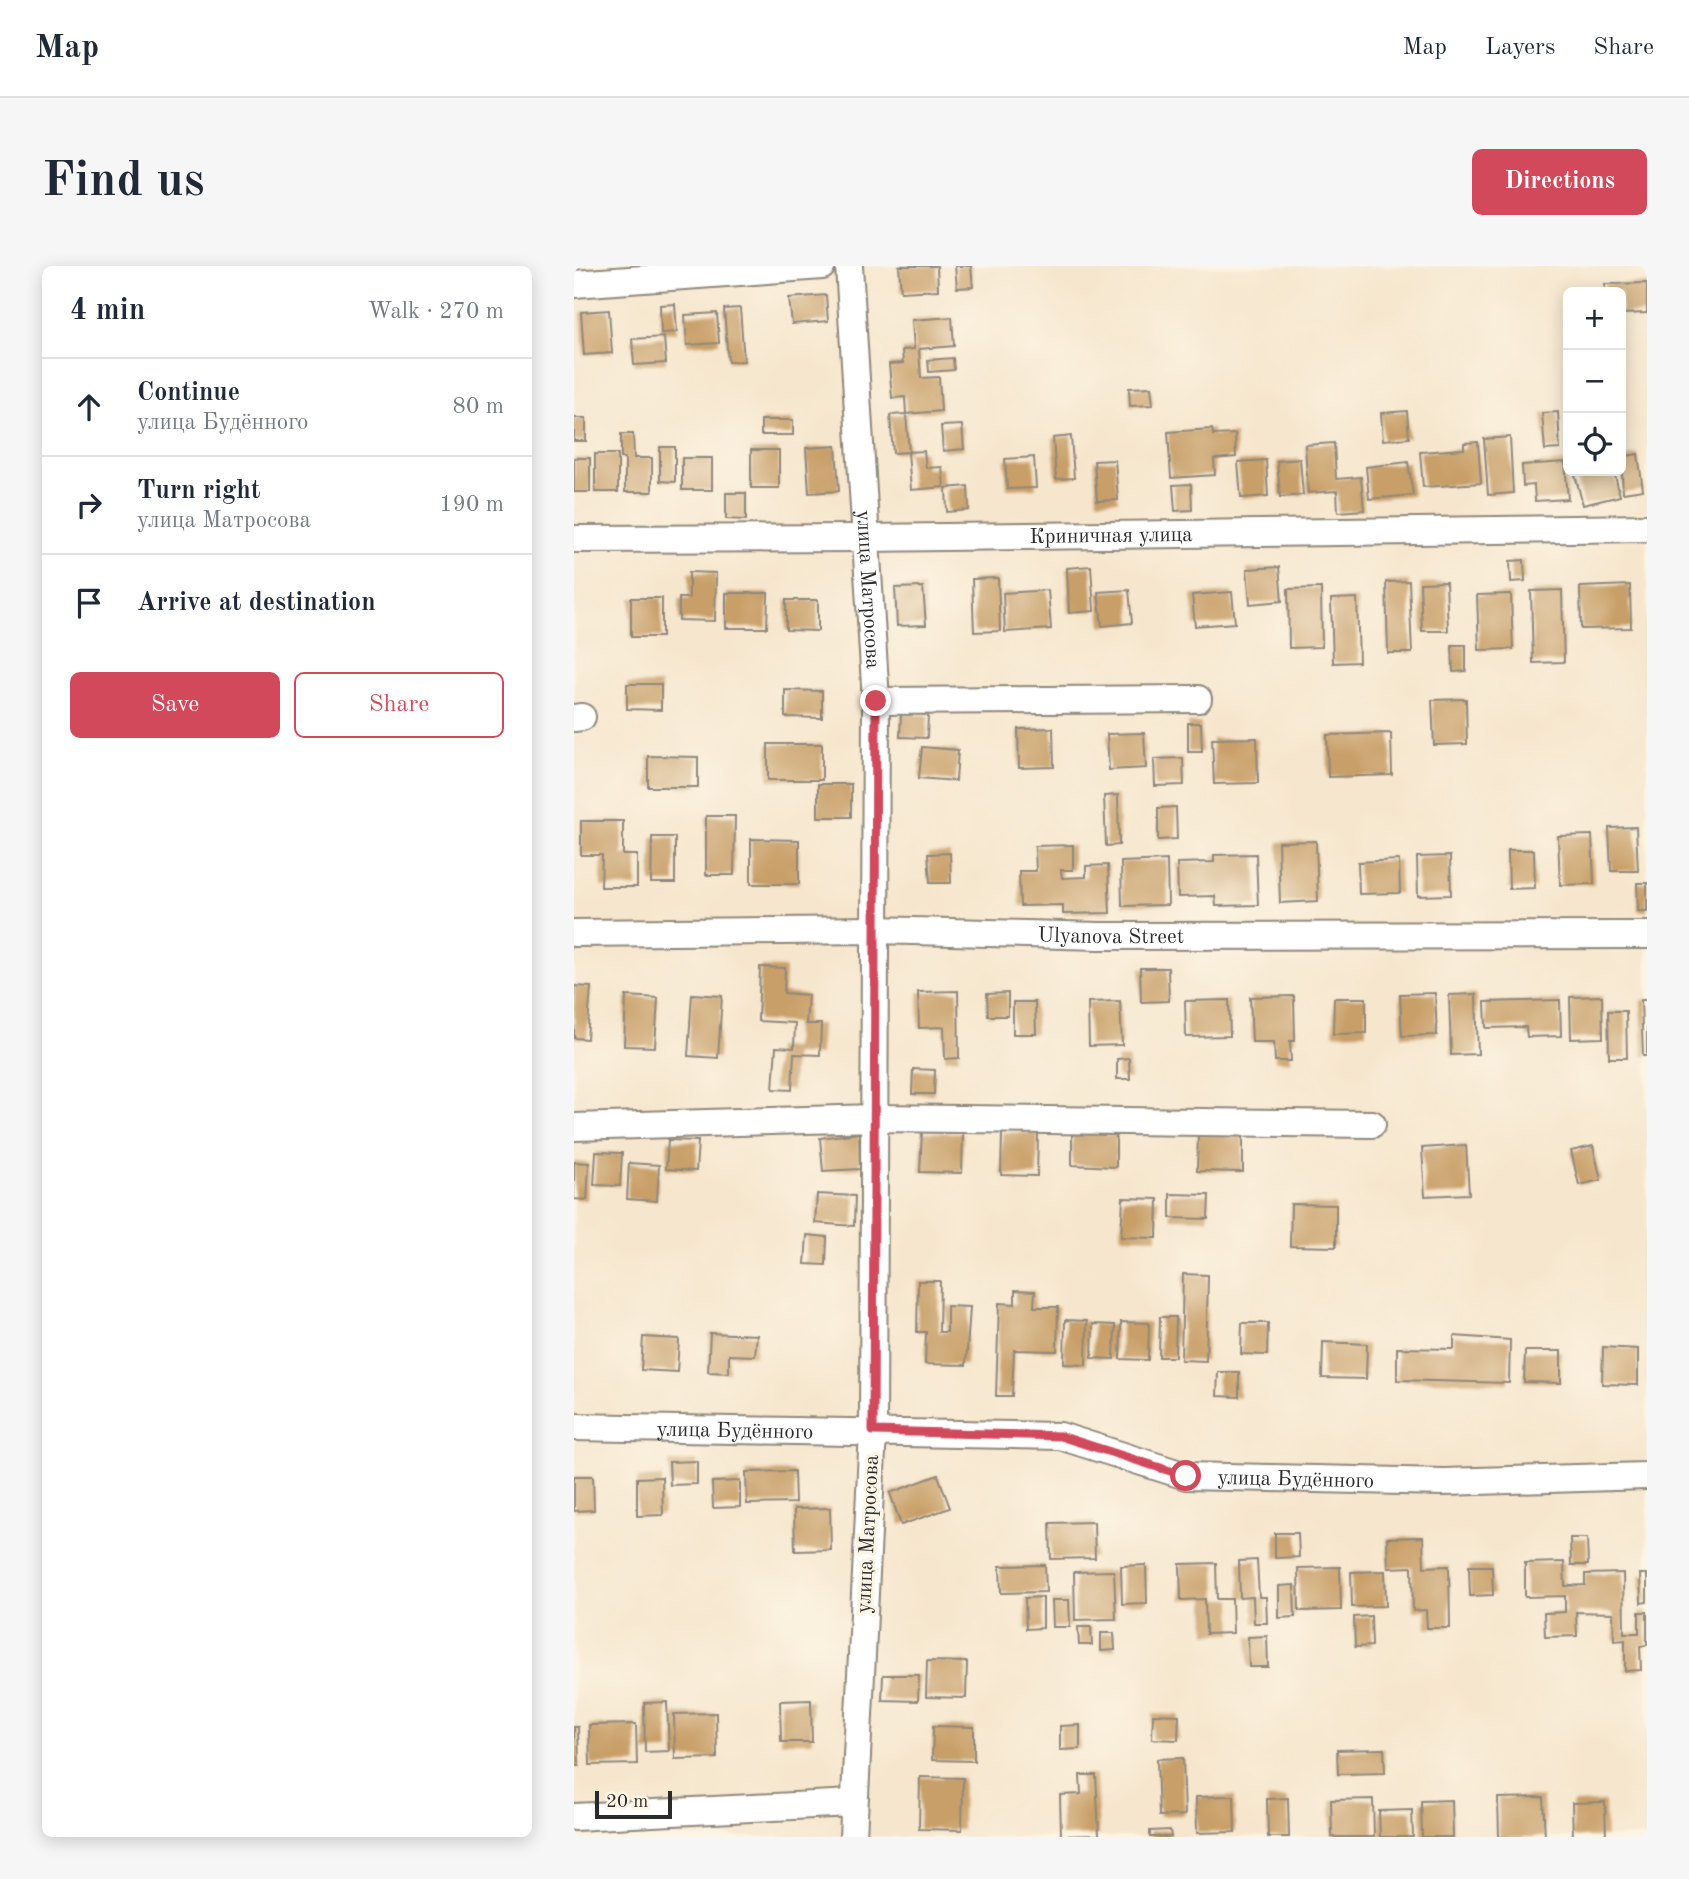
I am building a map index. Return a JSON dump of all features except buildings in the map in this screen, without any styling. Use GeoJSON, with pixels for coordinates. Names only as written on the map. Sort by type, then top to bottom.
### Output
{"type":"FeatureCollection","features":[{"type":"Feature","properties":{"kind":"street"},"geometry":{"type":"LineString","coordinates":[[574,284],[822,266]]}},
{"type":"Feature","properties":{"kind":"street","name":"улица Матросова"},"geometry":{"type":"LineString","coordinates":[[849,266],[876,701],[873,1431],[853,1837]]}},
{"type":"Feature","properties":{"kind":"street","name":"Криничная улица"},"geometry":{"type":"LineString","coordinates":[[574,539],[1647,528]]}},
{"type":"Feature","properties":{"kind":"street"},"geometry":{"type":"LineString","coordinates":[[876,701],[1198,699]]}},
{"type":"Feature","properties":{"kind":"street","name":"Ulyanova Street"},"geometry":{"type":"LineString","coordinates":[[574,933],[876,930],[1099,936],[1647,935]]}},
{"type":"Feature","properties":{"kind":"street"},"geometry":{"type":"LineString","coordinates":[[574,1127],[875,1118],[1372,1124]]}},
{"type":"Feature","properties":{"kind":"street","name":"улица Будённого"},"geometry":{"type":"LineString","coordinates":[[574,1427],[1060,1436],[1186,1476],[1444,1482],[1647,1476]]}},
{"type":"Feature","properties":{"kind":"street"},"geometry":{"type":"LineString","coordinates":[[574,1817],[853,1802]]}},
{"type":"Feature","properties":{"kind":"route"},"geometry":{"type":"LineString","coordinates":[[876,701],[873,1431],[1060,1436],[1186,1476]]}}]}
